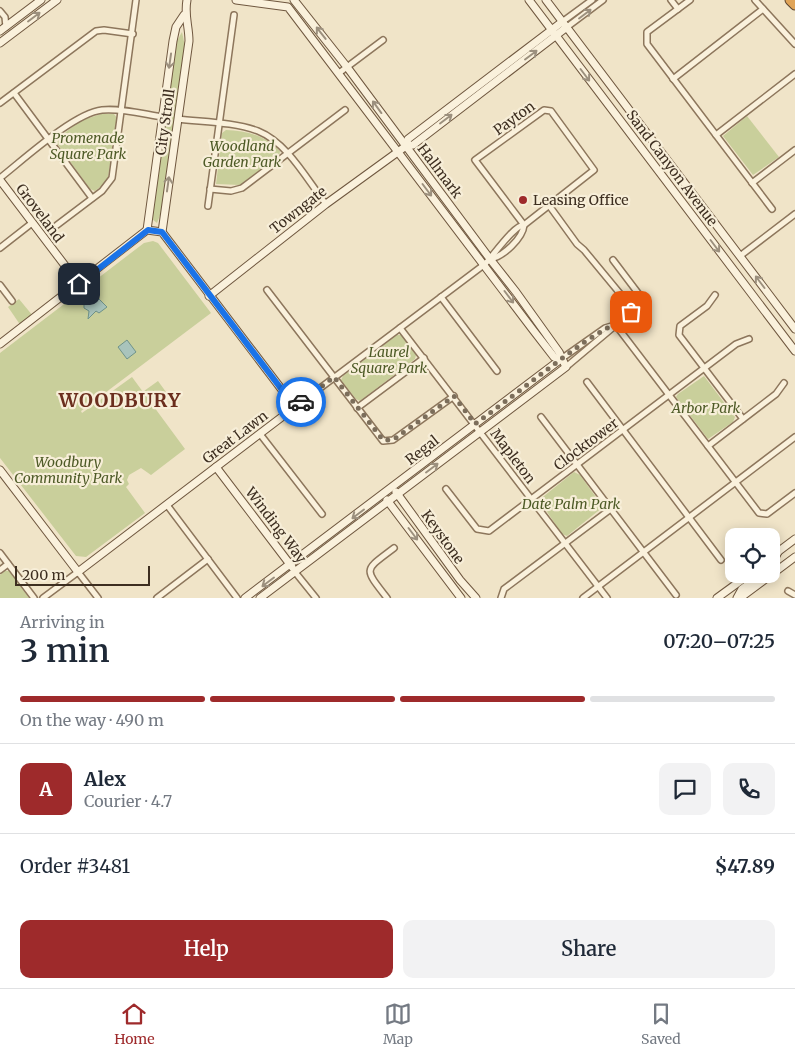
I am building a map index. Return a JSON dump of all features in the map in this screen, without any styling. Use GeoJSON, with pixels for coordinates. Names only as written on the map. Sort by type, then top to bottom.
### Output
{"type":"FeatureCollection","features":[{"type":"Feature","properties":{"kind":"highway"},"geometry":{"type":"LineString","coordinates":[[790,0],[795,5]]}},
{"type":"Feature","properties":{"kind":"street"},"geometry":{"type":"LineString","coordinates":[[2,27],[41,0]]}},
{"type":"Feature","properties":{"kind":"street"},"geometry":{"type":"LineString","coordinates":[[0,43],[57,0]]}},
{"type":"Feature","properties":{"kind":"street"},"geometry":{"type":"LineString","coordinates":[[57,225],[106,188],[112,178],[136,0]]}},
{"type":"Feature","properties":{"kind":"street","name":"City Stroll"},"geometry":{"type":"LineString","coordinates":[[154,231],[163,117],[176,27],[184,16],[187,0]]}},
{"type":"Feature","properties":{"kind":"street"},"geometry":{"type":"LineString","coordinates":[[236,0],[290,10],[295,0]]}},
{"type":"Feature","properties":{"kind":"street","name":"Hallmark"},"geometry":{"type":"LineString","coordinates":[[295,0],[406,146],[487,262]]}},
{"type":"Feature","properties":{"kind":"street","name":"Sand Canyon Avenue"},"geometry":{"type":"LineString","coordinates":[[529,0],[795,351]]}},
{"type":"Feature","properties":{"kind":"street","name":"Sand Canyon Avenue"},"geometry":{"type":"LineString","coordinates":[[546,0],[795,329]]}},
{"type":"Feature","properties":{"kind":"street","name":"Towngate"},"geometry":{"type":"LineString","coordinates":[[208,296],[326,204],[406,146],[409,138],[554,33],[592,0]]}},
{"type":"Feature","properties":{"kind":"street","name":"Towngate"},"geometry":{"type":"LineString","coordinates":[[564,25],[603,0]]}},
{"type":"Feature","properties":{"kind":"street"},"geometry":{"type":"LineString","coordinates":[[671,0],[678,9]]}},
{"type":"Feature","properties":{"kind":"street"},"geometry":{"type":"LineString","coordinates":[[690,0],[647,32],[647,44],[772,209]]}},
{"type":"Feature","properties":{"kind":"street"},"geometry":{"type":"LineString","coordinates":[[755,0],[795,44]]}},
{"type":"Feature","properties":{"kind":"street"},"geometry":{"type":"LineString","coordinates":[[673,79],[763,9]]}},
{"type":"Feature","properties":{"kind":"street"},"geometry":{"type":"LineString","coordinates":[[0,10],[5,17],[2,27]]}},
{"type":"Feature","properties":{"kind":"street","name":"Hallmark"},"geometry":{"type":"LineString","coordinates":[[290,10],[398,152],[554,344],[561,360],[566,366]]}},
{"type":"Feature","properties":{"kind":"street"},"geometry":{"type":"LineString","coordinates":[[208,206],[234,15]]}},
{"type":"Feature","properties":{"kind":"street","name":"City Stroll"},"geometry":{"type":"LineString","coordinates":[[154,231],[178,119],[189,41],[189,28],[184,16]]}},
{"type":"Feature","properties":{"kind":"street"},"geometry":{"type":"LineString","coordinates":[[2,27],[12,34]]}},
{"type":"Feature","properties":{"kind":"street"},"geometry":{"type":"LineString","coordinates":[[0,103],[96,31],[104,30],[132,34]]}},
{"type":"Feature","properties":{"kind":"street"},"geometry":{"type":"LineString","coordinates":[[339,73],[383,40]]}},
{"type":"Feature","properties":{"kind":"street"},"geometry":{"type":"LineString","coordinates":[[716,135],[795,74]]}},
{"type":"Feature","properties":{"kind":"street"},"geometry":{"type":"LineString","coordinates":[[14,93],[92,198]]}},
{"type":"Feature","properties":{"kind":"street"},"geometry":{"type":"LineString","coordinates":[[210,189],[231,191],[242,188],[345,110]]}},
{"type":"Feature","properties":{"kind":"street","name":"Payton"},"geometry":{"type":"LineString","coordinates":[[487,262],[511,232],[524,224],[594,170],[551,111],[544,110],[475,160],[524,224]]}},
{"type":"Feature","properties":{"kind":"street"},"geometry":{"type":"LineString","coordinates":[[0,179],[77,119],[93,112],[122,111],[163,117]]}},
{"type":"Feature","properties":{"kind":"street"},"geometry":{"type":"LineString","coordinates":[[178,119],[258,131],[276,142],[288,154],[326,204]]}},
{"type":"Feature","properties":{"kind":"street"},"geometry":{"type":"LineString","coordinates":[[752,183],[795,150]]}},
{"type":"Feature","properties":{"kind":"street","name":"Groveland"},"geometry":{"type":"LineString","coordinates":[[0,179],[79,284]]}},
{"type":"Feature","properties":{"kind":"street"},"geometry":{"type":"LineString","coordinates":[[548,204],[577,244],[627,302]]}},
{"type":"Feature","properties":{"kind":"street"},"geometry":{"type":"LineString","coordinates":[[740,256],[795,214]]}},
{"type":"Feature","properties":{"kind":"street"},"geometry":{"type":"LineString","coordinates":[[0,248],[32,223]]}},
{"type":"Feature","properties":{"kind":"street"},"geometry":{"type":"LineString","coordinates":[[0,344],[79,284],[154,231],[208,296],[295,407]]}},
{"type":"Feature","properties":{"kind":"street","name":"Regal"},"geometry":{"type":"LineString","coordinates":[[395,491],[480,432],[566,366],[642,301],[613,260]]}},
{"type":"Feature","properties":{"kind":"street","name":"Great Lawn"},"geometry":{"type":"LineString","coordinates":[[43,598],[487,262]]}},
{"type":"Feature","properties":{"kind":"street"},"geometry":{"type":"LineString","coordinates":[[0,285],[12,301]]}},
{"type":"Feature","properties":{"kind":"street"},"geometry":{"type":"LineString","coordinates":[[268,290],[380,439],[386,442],[393,440],[454,396]]}},
{"type":"Feature","properties":{"kind":"street"},"geometry":{"type":"LineString","coordinates":[[715,294],[707,306],[683,324],[678,331],[681,340],[743,419]]}},
{"type":"Feature","properties":{"kind":"street"},"geometry":{"type":"LineString","coordinates":[[441,297],[497,371]]}},
{"type":"Feature","properties":{"kind":"street"},"geometry":{"type":"LineString","coordinates":[[615,324],[757,511],[761,514],[767,514],[795,493]]}},
{"type":"Feature","properties":{"kind":"street","name":"Regal"},"geometry":{"type":"LineString","coordinates":[[260,598],[295,572],[475,424],[605,328],[615,324]]}},
{"type":"Feature","properties":{"kind":"street","name":"Mapleton"},"geometry":{"type":"LineString","coordinates":[[400,328],[454,396],[606,598]]}},
{"type":"Feature","properties":{"kind":"street","name":"Clocktower"},"geometry":{"type":"LineString","coordinates":[[446,489],[477,529],[484,532],[489,531],[736,344],[750,339]]}},
{"type":"Feature","properties":{"kind":"street"},"geometry":{"type":"LineString","coordinates":[[358,408],[424,358]]}},
{"type":"Feature","properties":{"kind":"street"},"geometry":{"type":"LineString","coordinates":[[587,382],[721,560]]}},
{"type":"Feature","properties":{"kind":"street"},"geometry":{"type":"LineString","coordinates":[[708,446],[776,394],[784,383]]}},
{"type":"Feature","properties":{"kind":"street"},"geometry":{"type":"LineString","coordinates":[[540,417],[612,508],[676,595]]}},
{"type":"Feature","properties":{"kind":"street"},"geometry":{"type":"LineString","coordinates":[[260,434],[322,514]]}},
{"type":"Feature","properties":{"kind":"street"},"geometry":{"type":"LineString","coordinates":[[583,598],[795,437]]}},
{"type":"Feature","properties":{"kind":"street","name":"Winding Way"},"geometry":{"type":"LineString","coordinates":[[216,467],[316,598]]}},
{"type":"Feature","properties":{"kind":"street"},"geometry":{"type":"LineString","coordinates":[[0,470],[98,598]]}},
{"type":"Feature","properties":{"kind":"street","name":"Keystone"},"geometry":{"type":"LineString","coordinates":[[395,491],[460,580],[476,598]]}},
{"type":"Feature","properties":{"kind":"street","name":"Regal"},"geometry":{"type":"LineString","coordinates":[[246,598],[386,498]]}},
{"type":"Feature","properties":{"kind":"street","name":"Keystone"},"geometry":{"type":"LineString","coordinates":[[386,498],[461,598]]}},
{"type":"Feature","properties":{"kind":"street"},"geometry":{"type":"LineString","coordinates":[[167,505],[237,598]]}},
{"type":"Feature","properties":{"kind":"street"},"geometry":{"type":"LineString","coordinates":[[501,598],[504,589],[612,508]]}},
{"type":"Feature","properties":{"kind":"street"},"geometry":{"type":"LineString","coordinates":[[780,550],[795,539]]}},
{"type":"Feature","properties":{"kind":"street"},"geometry":{"type":"LineString","coordinates":[[387,598],[370,577],[369,571],[371,566],[394,548]]}},
{"type":"Feature","properties":{"kind":"street"},"geometry":{"type":"LineString","coordinates":[[0,553],[34,598]]}},
{"type":"Feature","properties":{"kind":"street"},"geometry":{"type":"LineString","coordinates":[[741,597],[795,557]]}},
{"type":"Feature","properties":{"kind":"street"},"geometry":{"type":"LineString","coordinates":[[157,598],[208,559]]}},
{"type":"Feature","properties":{"kind":"street"},"geometry":{"type":"LineString","coordinates":[[0,570],[8,564]]}},
{"type":"Feature","properties":{"kind":"street"},"geometry":{"type":"LineString","coordinates":[[718,598],[738,583]]}},
{"type":"Feature","properties":{"kind":"street"},"geometry":{"type":"LineString","coordinates":[[741,597],[742,589],[750,583]]}},
{"type":"Feature","properties":{"kind":"street"},"geometry":{"type":"LineString","coordinates":[[788,591],[795,595]]}},
{"type":"Feature","properties":{"kind":"green space"},"geometry":{"type":"Polygon","coordinates":[[[182,32],[185,46],[162,210],[157,223],[152,219],[177,41],[182,32]]]}},
{"type":"Feature","properties":{"kind":"green space","name":"Promenade Square Park"},"geometry":{"type":"Polygon","coordinates":[[[101,114],[114,114],[117,118],[108,177],[105,183],[95,191],[90,189],[56,142],[58,138],[80,121],[101,114]]]}},
{"type":"Feature","properties":{"kind":"green space"},"geometry":{"type":"Polygon","coordinates":[[[747,116],[779,157],[753,175],[723,136],[747,116]]]}},
{"type":"Feature","properties":{"kind":"green space","name":"Woodland Garden Park"},"geometry":{"type":"Polygon","coordinates":[[[226,130],[241,131],[262,138],[280,151],[279,156],[240,185],[216,184],[222,133],[226,130]]]}},
{"type":"Feature","properties":{"kind":"green space","name":"Woodbury Community Park"},"geometry":{"type":"Polygon","coordinates":[[[153,241],[158,243],[211,313],[81,411],[82,413],[132,377],[185,449],[151,475],[141,468],[129,475],[127,480],[129,484],[126,487],[145,513],[86,557],[76,556],[0,458],[0,353],[144,243],[153,241]]]}},
{"type":"Feature","properties":{"kind":"green space"},"geometry":{"type":"Polygon","coordinates":[[[19,299],[33,316],[21,326],[8,307],[19,299]]]}},
{"type":"Feature","properties":{"kind":"green space","name":"Laurel Square Park"},"geometry":{"type":"Polygon","coordinates":[[[397,335],[402,335],[416,355],[415,359],[360,401],[356,399],[341,380],[343,376],[397,335]]]}},
{"type":"Feature","properties":{"kind":"green space","name":"Arbor Park"},"geometry":{"type":"Polygon","coordinates":[[[704,376],[735,417],[733,422],[708,439],[676,397],[704,376]]]}},
{"type":"Feature","properties":{"kind":"green space"},"geometry":{"type":"Polygon","coordinates":[[[158,381],[166,392],[158,398],[155,395],[150,399],[144,391],[158,381]]]}},
{"type":"Feature","properties":{"kind":"green space","name":"Date Palm Park"},"geometry":{"type":"Polygon","coordinates":[[[574,472],[580,475],[603,507],[567,536],[562,534],[539,500],[574,472]]]}},
{"type":"Feature","properties":{"kind":"green space"},"geometry":{"type":"Polygon","coordinates":[[[5,571],[9,571],[29,598],[0,598],[0,575],[5,571]]]}},
{"type":"Feature","properties":{"kind":"water"},"geometry":{"type":"Polygon","coordinates":[[[96,296],[107,307],[99,313],[96,311],[88,319],[89,311],[84,308],[84,304],[92,301],[96,296]]]}},
{"type":"Feature","properties":{"kind":"water"},"geometry":{"type":"Polygon","coordinates":[[[127,340],[136,352],[127,359],[118,347],[127,340]]]}},
{"type":"Feature","properties":{"kind":"way so far"},"geometry":{"type":"LineString","coordinates":[[301,402],[334,377],[380,439],[386,442],[393,440],[454,396],[475,424],[581,345],[631,312]]}},
{"type":"Feature","properties":{"kind":"place","name":"Leasing Office"},"geometry":{"type":"Point","coordinates":[523,200]}},
{"type":"Feature","properties":{"kind":"district","name":"WOODBURY"},"geometry":{"type":"Point","coordinates":[120,400]}},
{"type":"Feature","properties":{"kind":"route"},"geometry":{"type":"LineString","coordinates":[[79,284],[148,230],[162,232],[204,290],[295,407],[301,402]]}}]}
